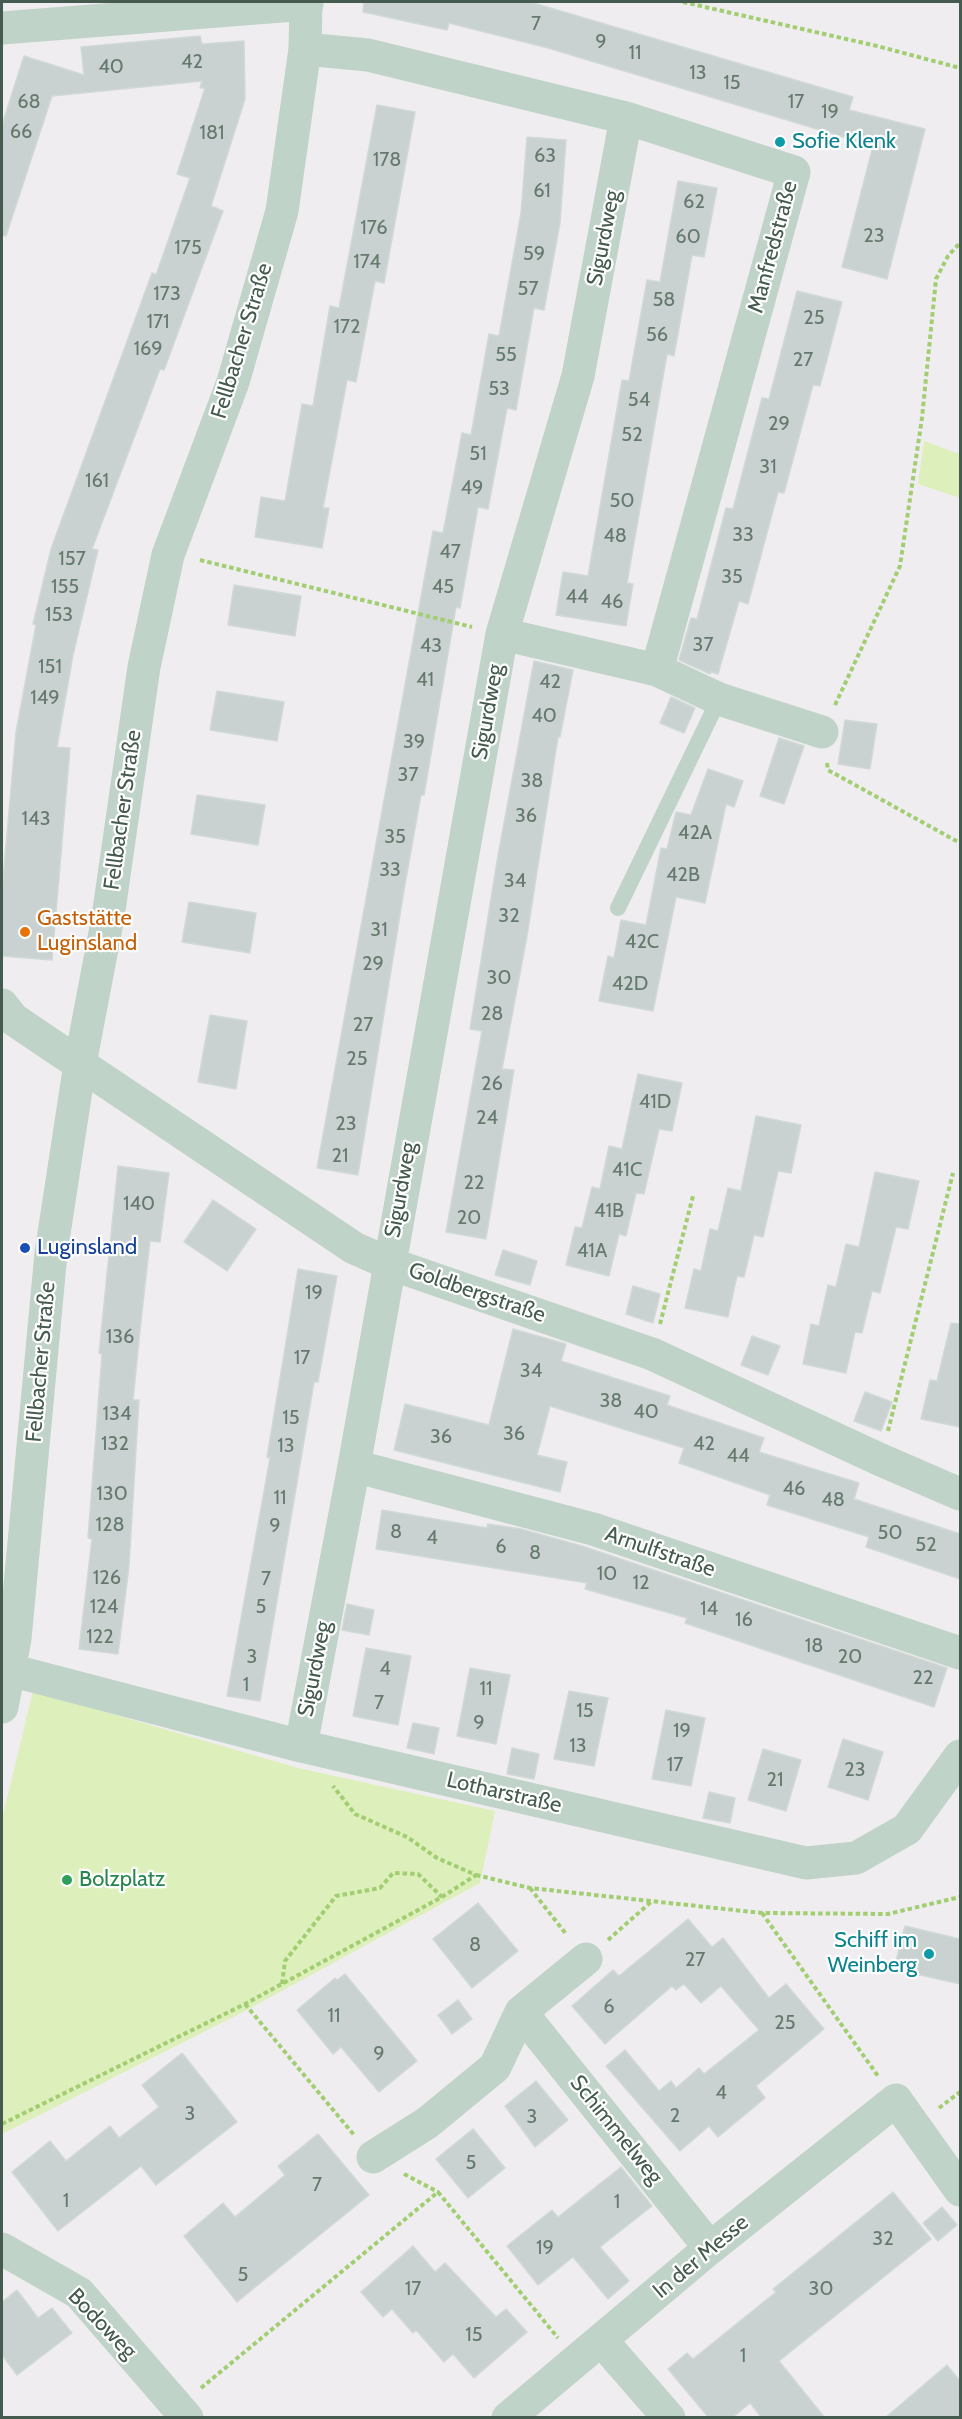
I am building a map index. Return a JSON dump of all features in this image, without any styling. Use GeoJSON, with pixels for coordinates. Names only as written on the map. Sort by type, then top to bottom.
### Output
{"type":"FeatureCollection","features":[{"type":"Feature","properties":{"kind":"street"},"geometry":{"type":"LineString","coordinates":[[2,28],[307,3]]}},
{"type":"Feature","properties":{"kind":"street","name":"Fellbacher Straße"},"geometry":{"type":"LineString","coordinates":[[2,1707],[51,1253],[80,1065],[108,917],[144,667],[168,555],[232,382],[282,211],[305,49],[307,3]]}},
{"type":"Feature","properties":{"kind":"street","name":"Manfredstraße"},"geometry":{"type":"LineString","coordinates":[[305,49],[368,55],[626,118],[794,172],[657,670]]}},
{"type":"Feature","properties":{"kind":"street","name":"Sigurdweg"},"geometry":{"type":"LineString","coordinates":[[301,1746],[354,1466],[388,1263],[502,634],[578,376],[626,118]]}},
{"type":"Feature","properties":{"kind":"street","name":"Sigurdweg"},"geometry":{"type":"LineString","coordinates":[[502,634],[657,670],[719,699],[822,732]]}},
{"type":"Feature","properties":{"kind":"street","name":"Goldbergstraße"},"geometry":{"type":"LineString","coordinates":[[2,1005],[13,1018],[80,1065],[354,1248],[388,1263],[652,1354],[960,1494]]}},
{"type":"Feature","properties":{"kind":"street","name":"Arnulfstraße"},"geometry":{"type":"LineString","coordinates":[[354,1466],[593,1529],[960,1653]]}},
{"type":"Feature","properties":{"kind":"street","name":"Lotharstraße"},"geometry":{"type":"LineString","coordinates":[[9,1649],[301,1746],[806,1863],[855,1858],[907,1829],[960,1756]]}},
{"type":"Feature","properties":{"kind":"street"},"geometry":{"type":"LineString","coordinates":[[373,2157],[427,2123],[495,2067],[521,2012],[586,1959]]}},
{"type":"Feature","properties":{"kind":"street","name":"Schimmelweg"},"geometry":{"type":"LineString","coordinates":[[521,2012],[710,2248]]}},
{"type":"Feature","properties":{"kind":"street"},"geometry":{"type":"LineString","coordinates":[[896,2100],[960,2190]]}},
{"type":"Feature","properties":{"kind":"street","name":"In der Messe"},"geometry":{"type":"LineString","coordinates":[[508,2418],[710,2248],[896,2100]]}},
{"type":"Feature","properties":{"kind":"street","name":"Bodoweg"},"geometry":{"type":"LineString","coordinates":[[2,2249],[79,2293],[183,2413]]}},
{"type":"Feature","properties":{"kind":"street"},"geometry":{"type":"LineString","coordinates":[[602,2341],[669,2418]]}},
{"type":"Feature","properties":{"kind":"lane"},"geometry":{"type":"LineString","coordinates":[[618,908],[719,699]]}},
{"type":"Feature","properties":{"kind":"path"},"geometry":{"type":"LineString","coordinates":[[683,2],[877,46],[960,68]]}},
{"type":"Feature","properties":{"kind":"path"},"geometry":{"type":"LineString","coordinates":[[960,243],[948,256],[936,279],[922,418],[900,566],[822,732],[828,770],[960,843]]}},
{"type":"Feature","properties":{"kind":"path"},"geometry":{"type":"LineString","coordinates":[[213,562],[502,634]]}},
{"type":"Feature","properties":{"kind":"path"},"geometry":{"type":"LineString","coordinates":[[881,1460],[953,1173]]}},
{"type":"Feature","properties":{"kind":"path"},"geometry":{"type":"LineString","coordinates":[[652,1354],[693,1196]]}},
{"type":"Feature","properties":{"kind":"path"},"geometry":{"type":"LineString","coordinates":[[301,1746],[356,1814],[407,1837],[437,1858],[476,1875],[530,1887],[762,1912],[888,1914],[960,1897]]}},
{"type":"Feature","properties":{"kind":"path"},"geometry":{"type":"LineString","coordinates":[[282,1984],[285,1961],[336,1896],[380,1888],[393,1872],[418,1874],[442,1898]]}},
{"type":"Feature","properties":{"kind":"path"},"geometry":{"type":"LineString","coordinates":[[2,2124],[245,2004],[442,1898],[476,1875]]}},
{"type":"Feature","properties":{"kind":"path"},"geometry":{"type":"LineString","coordinates":[[530,1887],[586,1959],[652,1900]]}},
{"type":"Feature","properties":{"kind":"path"},"geometry":{"type":"LineString","coordinates":[[762,1912],[896,2100]]}},
{"type":"Feature","properties":{"kind":"path"},"geometry":{"type":"LineString","coordinates":[[245,2004],[373,2157],[438,2192],[576,2361]]}},
{"type":"Feature","properties":{"kind":"path"},"geometry":{"type":"LineString","coordinates":[[183,2413],[438,2192]]}},
{"type":"Feature","properties":{"kind":"green space"},"geometry":{"type":"Polygon","coordinates":[[[924,441],[960,454],[960,498],[918,484],[924,441]]]}},
{"type":"Feature","properties":{"kind":"green space"},"geometry":{"type":"Polygon","coordinates":[[[33,1691],[298,1768],[495,1811],[480,1883],[245,2011],[2,2134],[2,1819],[33,1691]]]}},
{"type":"Feature","properties":{"kind":"building"},"geometry":{"type":"Polygon","coordinates":[[[364,2],[530,2],[853,97],[849,110],[925,129],[887,279],[842,267],[873,146],[548,48],[449,23],[447,30],[363,12],[364,2]]]}},
{"type":"Feature","properties":{"kind":"building"},"geometry":{"type":"Polygon","coordinates":[[[200,36],[202,44],[244,41],[245,99],[211,206],[223,211],[164,370],[160,369],[92,549],[98,550],[73,655],[57,747],[70,748],[52,960],[2,956],[2,890],[16,732],[36,625],[33,624],[51,549],[152,273],[156,275],[190,178],[177,174],[205,88],[200,88],[202,81],[52,96],[6,236],[2,235],[2,125],[24,56],[84,75],[81,47],[200,36]]]}},
{"type":"Feature","properties":{"kind":"building"},"geometry":{"type":"Polygon","coordinates":[[[377,105],[415,112],[384,283],[375,281],[356,382],[347,380],[323,508],[329,508],[322,548],[255,537],[261,497],[285,501],[302,404],[313,406],[330,306],[339,308],[377,105]]]}},
{"type":"Feature","properties":{"kind":"building"},"geometry":{"type":"Polygon","coordinates":[[[527,137],[566,140],[560,223],[544,310],[534,308],[516,410],[507,408],[488,509],[478,507],[460,608],[456,607],[424,795],[421,795],[404,890],[358,1175],[317,1168],[433,531],[443,533],[462,433],[471,435],[489,334],[499,336],[521,213],[527,137]]]}},
{"type":"Feature","properties":{"kind":"building"},"geometry":{"type":"Polygon","coordinates":[[[678,181],[717,188],[704,257],[692,255],[674,356],[667,354],[627,583],[633,584],[626,626],[556,615],[563,572],[588,576],[622,380],[629,381],[647,280],[660,282],[678,181]]]}},
{"type":"Feature","properties":{"kind":"building"},"geometry":{"type":"Polygon","coordinates":[[[797,291],[842,302],[820,386],[813,385],[784,493],[778,492],[748,604],[739,601],[718,674],[711,672],[710,674],[679,660],[691,618],[697,619],[726,508],[733,509],[762,398],[769,399],[797,291]]]}},
{"type":"Feature","properties":{"kind":"building"},"geometry":{"type":"Polygon","coordinates":[[[234,585],[301,596],[295,636],[228,625],[234,585]]]}},
{"type":"Feature","properties":{"kind":"building"},"geometry":{"type":"Polygon","coordinates":[[[534,661],[573,670],[560,737],[558,737],[527,936],[502,1069],[514,1070],[486,1239],[446,1232],[482,1031],[470,1029],[497,861],[534,661]]]}},
{"type":"Feature","properties":{"kind":"building"},"geometry":{"type":"Polygon","coordinates":[[[217,691],[284,702],[277,741],[210,730],[217,691]]]}},
{"type":"Feature","properties":{"kind":"building"},"geometry":{"type":"Polygon","coordinates":[[[671,697],[695,708],[684,733],[660,723],[671,697]]]}},
{"type":"Feature","properties":{"kind":"building"},"geometry":{"type":"Polygon","coordinates":[[[845,720],[877,724],[870,769],[838,764],[845,720]]]}},
{"type":"Feature","properties":{"kind":"building"},"geometry":{"type":"Polygon","coordinates":[[[779,738],[804,746],[784,804],[760,796],[779,738]]]}},
{"type":"Feature","properties":{"kind":"building"},"geometry":{"type":"Polygon","coordinates":[[[708,769],[743,781],[734,807],[726,804],[705,903],[676,897],[653,1011],[599,1001],[608,956],[614,958],[621,920],[646,925],[661,848],[667,849],[676,812],[691,815],[708,769]]]}},
{"type":"Feature","properties":{"kind":"building"},"geometry":{"type":"Polygon","coordinates":[[[197,795],[265,805],[258,845],[191,834],[197,795]]]}},
{"type":"Feature","properties":{"kind":"building"},"geometry":{"type":"Polygon","coordinates":[[[189,902],[256,913],[250,953],[182,942],[189,902]]]}},
{"type":"Feature","properties":{"kind":"building"},"geometry":{"type":"Polygon","coordinates":[[[210,1015],[247,1021],[236,1089],[198,1082],[210,1015]]]}},
{"type":"Feature","properties":{"kind":"building"},"geometry":{"type":"Polygon","coordinates":[[[638,1074],[682,1083],[672,1131],[659,1129],[644,1194],[636,1193],[626,1236],[619,1234],[609,1276],[566,1265],[575,1227],[582,1228],[592,1187],[600,1189],[609,1146],[622,1149],[638,1074]]]}},
{"type":"Feature","properties":{"kind":"building"},"geometry":{"type":"Polygon","coordinates":[[[756,1116],[801,1125],[791,1173],[778,1171],[763,1237],[754,1235],[744,1277],[737,1276],[728,1317],[685,1308],[694,1269],[701,1271],[710,1229],[718,1231],[728,1188],[741,1191],[756,1116]]]}},
{"type":"Feature","properties":{"kind":"building"},"geometry":{"type":"Polygon","coordinates":[[[118,1166],[169,1173],[160,1242],[150,1241],[141,1321],[133,1400],[139,1400],[129,1566],[118,1654],[79,1649],[92,1539],[88,1538],[102,1354],[99,1353],[118,1166]]]}},
{"type":"Feature","properties":{"kind":"building"},"geometry":{"type":"Polygon","coordinates":[[[875,1172],[919,1181],[908,1229],[896,1227],[880,1293],[872,1291],[862,1333],[855,1332],[846,1373],[803,1364],[811,1324],[819,1326],[828,1285],[836,1287],[846,1244],[859,1247],[875,1172]]]}},
{"type":"Feature","properties":{"kind":"building"},"geometry":{"type":"Polygon","coordinates":[[[213,1200],[256,1229],[227,1271],[184,1242],[213,1200]]]}},
{"type":"Feature","properties":{"kind":"building"},"geometry":{"type":"Polygon","coordinates":[[[503,1250],[537,1261],[530,1285],[495,1275],[503,1250]]]}},
{"type":"Feature","properties":{"kind":"building"},"geometry":{"type":"Polygon","coordinates":[[[298,1269],[337,1276],[318,1382],[314,1382],[260,1701],[227,1696],[270,1458],[267,1457],[298,1269]]]}},
{"type":"Feature","properties":{"kind":"building"},"geometry":{"type":"Polygon","coordinates":[[[633,1286],[660,1294],[653,1323],[626,1314],[633,1286]]]}},
{"type":"Feature","properties":{"kind":"building"},"geometry":{"type":"Polygon","coordinates":[[[951,1323],[960,1324],[960,1427],[921,1419],[930,1380],[937,1381],[951,1323]]]}},
{"type":"Feature","properties":{"kind":"building"},"geometry":{"type":"Polygon","coordinates":[[[513,1329],[566,1344],[561,1361],[670,1396],[667,1405],[764,1438],[759,1452],[859,1483],[854,1499],[960,1534],[960,1579],[866,1547],[869,1537],[767,1505],[770,1495],[679,1463],[684,1448],[550,1406],[537,1455],[567,1462],[560,1492],[394,1450],[405,1404],[489,1425],[513,1329]]]}},
{"type":"Feature","properties":{"kind":"building"},"geometry":{"type":"Polygon","coordinates":[[[752,1336],[780,1346],[768,1375],[741,1365],[752,1336]]]}},
{"type":"Feature","properties":{"kind":"building"},"geometry":{"type":"Polygon","coordinates":[[[865,1392],[892,1402],[881,1431],[854,1421],[865,1392]]]}},
{"type":"Feature","properties":{"kind":"building"},"geometry":{"type":"Polygon","coordinates":[[[382,1510],[487,1528],[488,1524],[521,1529],[582,1546],[947,1668],[934,1707],[685,1623],[687,1618],[585,1589],[587,1583],[376,1549],[382,1510]]]}},
{"type":"Feature","properties":{"kind":"building"},"geometry":{"type":"Polygon","coordinates":[[[347,1604],[374,1610],[369,1635],[342,1630],[347,1604]]]}},
{"type":"Feature","properties":{"kind":"building"},"geometry":{"type":"Polygon","coordinates":[[[366,1648],[411,1656],[398,1725],[353,1716],[366,1648]]]}},
{"type":"Feature","properties":{"kind":"building"},"geometry":{"type":"Polygon","coordinates":[[[470,1668],[510,1675],[496,1744],[457,1736],[470,1668]]]}},
{"type":"Feature","properties":{"kind":"building"},"geometry":{"type":"Polygon","coordinates":[[[569,1691],[608,1698],[594,1766],[554,1759],[569,1691]]]}},
{"type":"Feature","properties":{"kind":"building"},"geometry":{"type":"Polygon","coordinates":[[[666,1710],[705,1718],[691,1786],[652,1779],[666,1710]]]}},
{"type":"Feature","properties":{"kind":"building"},"geometry":{"type":"Polygon","coordinates":[[[413,1723],[439,1728],[434,1754],[407,1748],[413,1723]]]}},
{"type":"Feature","properties":{"kind":"building"},"geometry":{"type":"Polygon","coordinates":[[[843,1739],[883,1752],[868,1800],[828,1787],[843,1739]]]}},
{"type":"Feature","properties":{"kind":"building"},"geometry":{"type":"Polygon","coordinates":[[[512,1748],[539,1754],[534,1779],[507,1774],[512,1748]]]}},
{"type":"Feature","properties":{"kind":"building"},"geometry":{"type":"Polygon","coordinates":[[[763,1749],[801,1760],[786,1811],[748,1800],[763,1749]]]}},
{"type":"Feature","properties":{"kind":"building"},"geometry":{"type":"Polygon","coordinates":[[[709,1792],[735,1798],[730,1823],[703,1818],[709,1792]]]}},
{"type":"Feature","properties":{"kind":"building"},"geometry":{"type":"Polygon","coordinates":[[[478,1903],[518,1951],[472,1988],[433,1939],[478,1903]]]}},
{"type":"Feature","properties":{"kind":"building"},"geometry":{"type":"Polygon","coordinates":[[[688,1919],[712,1947],[723,1938],[769,1998],[786,1984],[824,2029],[756,2086],[765,2098],[718,2137],[709,2126],[680,2151],[606,2066],[625,2050],[659,2091],[671,2081],[676,2088],[699,2068],[704,2074],[759,2030],[721,1986],[701,2003],[684,1984],[676,1990],[672,1986],[605,2044],[572,2006],[613,1970],[619,1976],[688,1919]]]}},
{"type":"Feature","properties":{"kind":"building","name":"Schiff im Weinberg"},"geometry":{"type":"Polygon","coordinates":[[[905,1926],[960,1939],[960,1984],[894,1969],[905,1926]]]}},
{"type":"Feature","properties":{"kind":"building"},"geometry":{"type":"Polygon","coordinates":[[[345,1974],[417,2061],[379,2092],[341,2047],[333,2054],[297,2010],[335,1978],[337,1980],[345,1974]]]}},
{"type":"Feature","properties":{"kind":"building"},"geometry":{"type":"Polygon","coordinates":[[[458,2000],[472,2019],[452,2034],[438,2015],[458,2000]]]}},
{"type":"Feature","properties":{"kind":"building"},"geometry":{"type":"Polygon","coordinates":[[[182,2053],[237,2122],[156,2185],[141,2166],[58,2231],[12,2172],[50,2141],[66,2161],[110,2126],[119,2138],[159,2107],[142,2085],[182,2053]]]}},
{"type":"Feature","properties":{"kind":"building"},"geometry":{"type":"Polygon","coordinates":[[[536,2081],[568,2120],[535,2147],[505,2106],[536,2081]]]}},
{"type":"Feature","properties":{"kind":"building"},"geometry":{"type":"Polygon","coordinates":[[[473,2129],[505,2168],[468,2198],[436,2159],[473,2129]]]}},
{"type":"Feature","properties":{"kind":"building"},"geometry":{"type":"Polygon","coordinates":[[[318,2134],[369,2195],[237,2302],[184,2236],[223,2203],[235,2217],[285,2175],[278,2166],[318,2134]]]}},
{"type":"Feature","properties":{"kind":"building"},"geometry":{"type":"Polygon","coordinates":[[[621,2167],[652,2206],[600,2247],[629,2281],[608,2299],[573,2257],[538,2285],[507,2246],[552,2210],[558,2217],[621,2167]]]}},
{"type":"Feature","properties":{"kind":"building"},"geometry":{"type":"Polygon","coordinates":[[[893,2192],[931,2239],[779,2361],[825,2418],[762,2418],[750,2403],[732,2418],[709,2418],[668,2369],[687,2353],[693,2359],[776,2292],[773,2289],[893,2192]]]}},
{"type":"Feature","properties":{"kind":"building"},"geometry":{"type":"Polygon","coordinates":[[[942,2207],[957,2225],[938,2241],[923,2223],[942,2207]]]}},
{"type":"Feature","properties":{"kind":"building"},"geometry":{"type":"Polygon","coordinates":[[[413,2246],[435,2272],[445,2263],[496,2317],[506,2309],[527,2332],[474,2378],[453,2354],[444,2362],[416,2330],[413,2333],[392,2309],[383,2317],[361,2292],[413,2246]]]}},
{"type":"Feature","properties":{"kind":"building"},"geometry":{"type":"Polygon","coordinates":[[[17,2290],[38,2318],[52,2308],[72,2333],[17,2375],[2,2355],[2,2302],[17,2290]]]}},
{"type":"Feature","properties":{"kind":"building"},"geometry":{"type":"Polygon","coordinates":[[[947,2365],[960,2381],[960,2418],[885,2418],[947,2365]]]}},
{"type":"Feature","properties":{"kind":"place","name":"Sofie Klenk"},"geometry":{"type":"Point","coordinates":[780,142]}},
{"type":"Feature","properties":{"kind":"place","name":"Gaststätte Luginsland"},"geometry":{"type":"Point","coordinates":[25,932]}},
{"type":"Feature","properties":{"kind":"place","name":"Luginsland"},"geometry":{"type":"Point","coordinates":[25,1248]}},
{"type":"Feature","properties":{"kind":"place","name":"Bolzplatz"},"geometry":{"type":"Point","coordinates":[67,1880]}},
{"type":"Feature","properties":{"kind":"place","name":"Schiff im Weinberg"},"geometry":{"type":"Point","coordinates":[929,1954]}}]}
